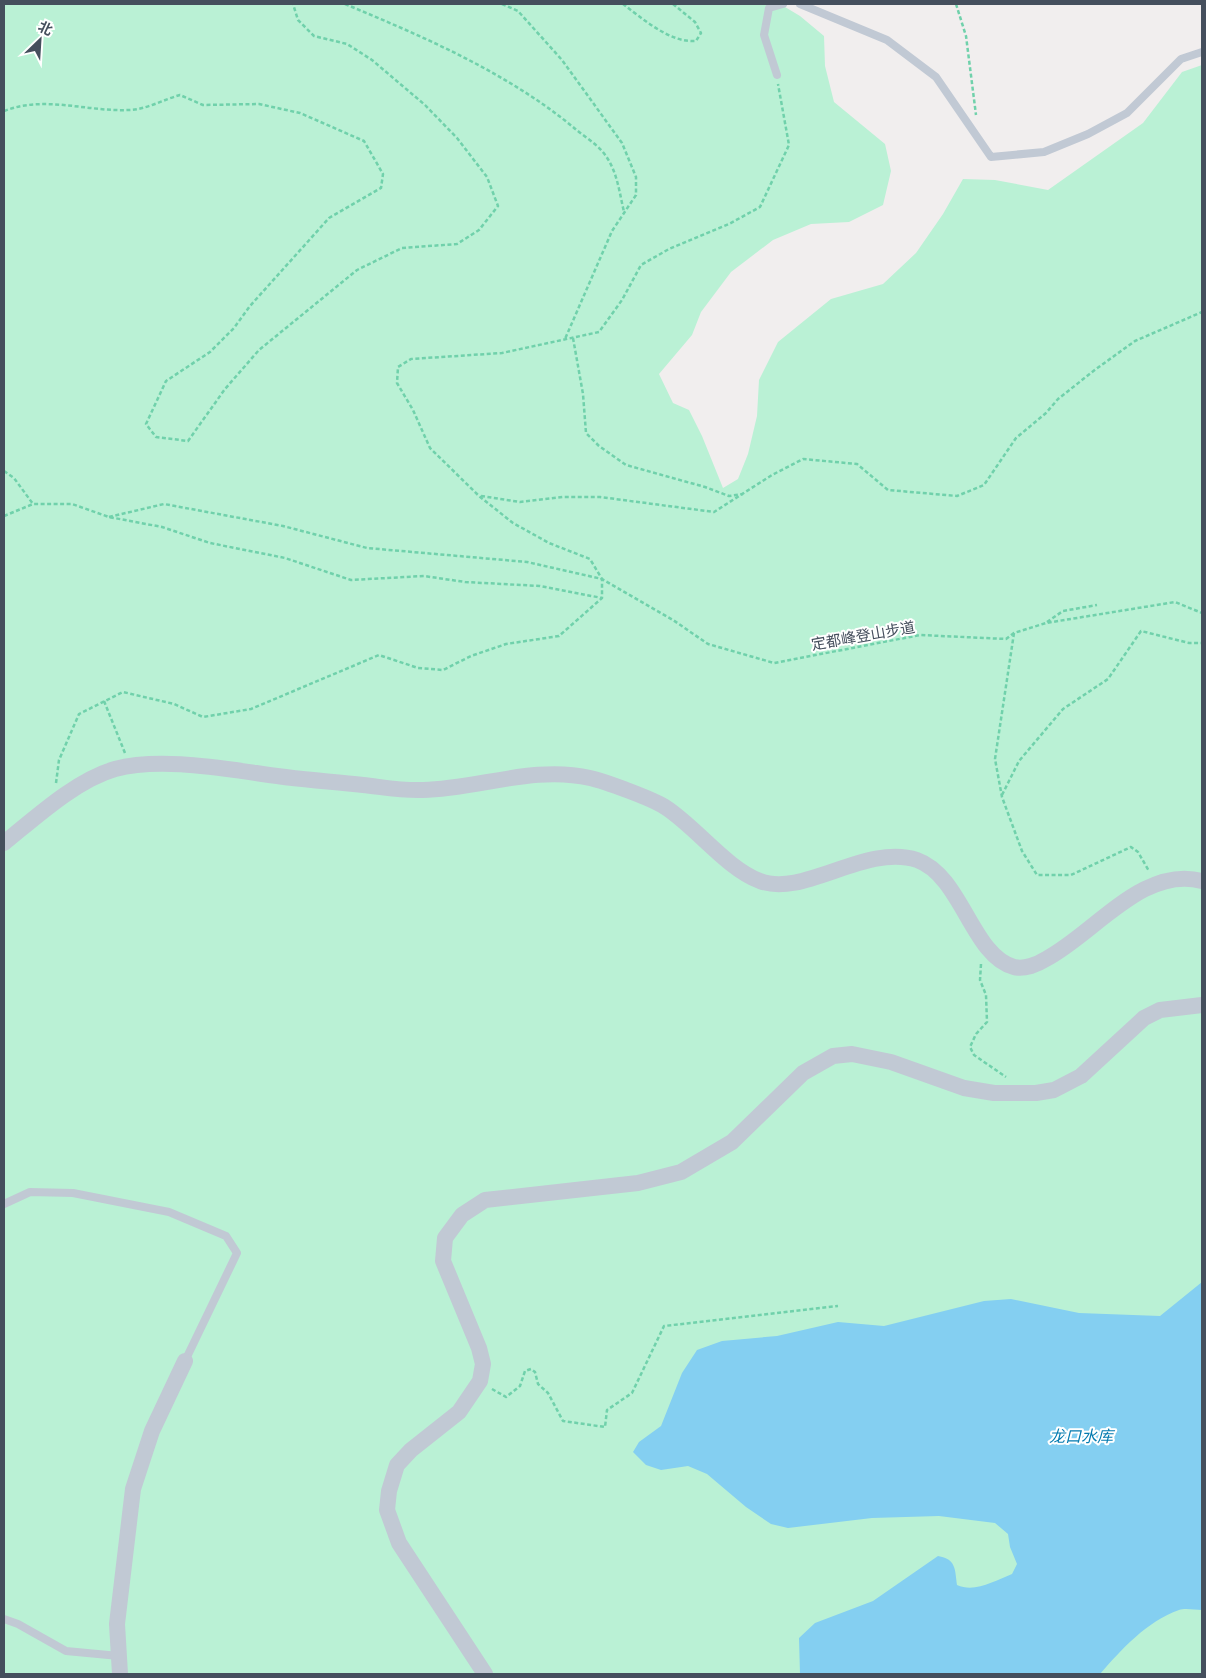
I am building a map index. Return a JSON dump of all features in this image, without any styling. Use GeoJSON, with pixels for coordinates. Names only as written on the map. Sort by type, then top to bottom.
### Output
{"type":"FeatureCollection","features":[{"type":"Feature","properties":{"kind":"street"},"geometry":{"type":"LineString","coordinates":[[4,843],[53,805],[85,784],[112,770],[131,766],[196,764],[266,775],[419,791],[459,788],[516,777],[550,774],[590,778],[664,806],[736,866],[761,882],[788,884],[881,857],[914,859],[926,865],[945,882],[994,956],[1016,968],[1037,964],[1064,950],[1143,888],[1171,879],[1190,878],[1202,881]]}},
{"type":"Feature","properties":{"kind":"street"},"geometry":{"type":"LineString","coordinates":[[486,1674],[399,1542],[387,1510],[389,1491],[397,1465],[411,1450],[459,1412],[480,1381],[482,1364],[479,1348],[444,1261],[445,1238],[462,1215],[485,1200],[638,1183],[681,1172],[732,1142],[803,1073],[833,1056],[852,1054],[891,1062],[964,1088],[994,1093],[1054,1090],[1081,1076],[1144,1018],[1160,1010],[1202,1005]]}},
{"type":"Feature","properties":{"kind":"street"},"geometry":{"type":"LineString","coordinates":[[120,1674],[117,1624],[133,1489],[152,1431],[185,1361]]}},
{"type":"Feature","properties":{"kind":"lane"},"geometry":{"type":"LineString","coordinates":[[776,75],[764,35],[769,8],[783,4]]}},
{"type":"Feature","properties":{"kind":"lane"},"geometry":{"type":"LineString","coordinates":[[800,4],[888,40],[936,77],[991,157],[1044,152],[1088,134],[1127,113],[1181,59],[1202,52]]}},
{"type":"Feature","properties":{"kind":"lane"},"geometry":{"type":"LineString","coordinates":[[4,1204],[30,1192],[73,1193],[169,1212],[226,1236],[236,1253],[185,1361]]}},
{"type":"Feature","properties":{"kind":"lane"},"geometry":{"type":"LineString","coordinates":[[4,1619],[18,1624],[66,1651],[119,1656]]}},
{"type":"Feature","properties":{"kind":"path"},"geometry":{"type":"LineString","coordinates":[[4,111],[18,105],[64,103],[130,110],[180,94],[203,105],[259,104],[300,113],[364,141],[384,174],[381,188],[329,218],[250,306],[234,328],[210,352],[166,381],[146,424],[156,438],[188,441],[225,389],[259,350],[357,270],[402,248],[457,244],[479,230],[498,206],[487,177],[457,138],[425,105],[372,60],[347,44],[314,36],[298,20],[293,4]]}},
{"type":"Feature","properties":{"kind":"path"},"geometry":{"type":"LineString","coordinates":[[345,4],[410,31],[478,65],[546,105],[603,152],[616,174],[624,213]]}},
{"type":"Feature","properties":{"kind":"path"},"geometry":{"type":"LineString","coordinates":[[502,4],[518,11],[562,60],[622,143],[636,177],[636,195],[612,231],[565,339]]}},
{"type":"Feature","properties":{"kind":"path"},"geometry":{"type":"LineString","coordinates":[[623,4],[655,27],[686,42],[696,41],[701,33],[695,22],[673,4]]}},
{"type":"Feature","properties":{"kind":"path"},"geometry":{"type":"LineString","coordinates":[[956,4],[966,36],[977,121],[975,134]]}},
{"type":"Feature","properties":{"kind":"path"},"geometry":{"type":"LineString","coordinates":[[53,805],[59,760],[79,714],[123,692],[174,704],[203,717],[251,709],[379,655],[418,668],[443,670],[471,656],[506,644],[560,636],[602,598],[602,579],[590,559],[549,543],[512,523],[479,496],[430,448],[413,410],[397,383],[398,367],[411,359],[502,353],[599,332],[622,300],[641,265],[669,249],[729,224],[760,207],[789,146],[776,75]]}},
{"type":"Feature","properties":{"kind":"path"},"geometry":{"type":"LineString","coordinates":[[479,496],[520,502],[563,497],[600,497],[714,512],[772,475],[803,459],[857,464],[888,490],[957,496],[984,484],[1016,438],[1046,413],[1058,399],[1096,368],[1135,341],[1202,312]]}},
{"type":"Feature","properties":{"kind":"path"},"geometry":{"type":"LineString","coordinates":[[572,338],[583,394],[586,433],[599,446],[626,465],[705,487],[729,496],[745,494]]}},
{"type":"Feature","properties":{"kind":"path"},"geometry":{"type":"LineString","coordinates":[[4,472],[14,478],[33,504]]}},
{"type":"Feature","properties":{"kind":"path"},"geometry":{"type":"LineString","coordinates":[[4,516],[33,504],[72,504],[109,517],[162,527],[210,543],[285,558],[351,580],[424,576],[465,582],[540,586],[602,598]]}},
{"type":"Feature","properties":{"kind":"path"},"geometry":{"type":"LineString","coordinates":[[109,517],[164,504],[283,526],[368,548],[527,562],[602,579]]}},
{"type":"Feature","properties":{"kind":"path","name":"定都峰登山步道"},"geometry":{"type":"LineString","coordinates":[[602,579],[673,620],[708,644],[774,663],[920,635],[1006,639],[1014,633],[1046,623],[1175,602],[1202,613]]}},
{"type":"Feature","properties":{"kind":"path"},"geometry":{"type":"LineString","coordinates":[[1046,623],[1062,611],[1097,604]]}},
{"type":"Feature","properties":{"kind":"path"},"geometry":{"type":"LineString","coordinates":[[1002,796],[1019,761],[1063,709],[1108,679],[1141,631],[1189,643],[1202,642]]}},
{"type":"Feature","properties":{"kind":"path"},"geometry":{"type":"LineString","coordinates":[[1014,633],[996,759],[1002,796],[1022,851],[1037,875],[1071,875],[1131,847],[1138,852],[1155,884]]}},
{"type":"Feature","properties":{"kind":"path"},"geometry":{"type":"LineString","coordinates":[[104,701],[131,766]]}},
{"type":"Feature","properties":{"kind":"path"},"geometry":{"type":"LineString","coordinates":[[983,940],[980,980],[986,996],[987,1022],[976,1034],[970,1047],[974,1055],[1001,1073],[1020,1093]]}},
{"type":"Feature","properties":{"kind":"path"},"geometry":{"type":"LineString","coordinates":[[480,1381],[506,1397],[520,1386],[525,1371],[531,1369],[535,1372],[538,1384],[548,1394],[563,1421],[571,1424],[605,1428],[607,1410],[632,1393],[664,1326],[838,1306]]}},
{"type":"Feature","properties":{"kind":"green space"},"geometry":{"type":"Polygon","coordinates":[[[4,4],[780,4],[800,16],[824,36],[825,66],[834,102],[885,144],[891,171],[883,205],[849,222],[811,224],[773,240],[731,272],[701,312],[692,335],[659,374],[673,403],[689,410],[702,436],[723,488],[738,479],[748,454],[757,416],[759,380],[778,342],[831,299],[883,284],[916,253],[943,214],[963,179],[995,180],[1048,190],[1143,123],[1182,72],[1202,65],[1202,1674],[4,1674],[4,4]]]}},
{"type":"Feature","properties":{"kind":"water","name":"龙口水库"},"geometry":{"type":"Polygon","coordinates":[[[1202,1282],[1202,1610],[1179,1610],[1156,1621],[1135,1637],[1100,1674],[800,1674],[799,1638],[815,1623],[873,1601],[938,1556],[944,1557],[951,1562],[954,1566],[957,1585],[964,1587],[978,1587],[1012,1574],[1017,1564],[1010,1547],[1008,1534],[995,1523],[939,1516],[872,1518],[788,1528],[771,1524],[746,1507],[707,1474],[688,1466],[661,1470],[646,1465],[633,1452],[639,1442],[661,1426],[682,1373],[697,1350],[722,1341],[777,1336],[838,1322],[884,1326],[984,1301],[1011,1299],[1079,1313],[1160,1316],[1202,1282]]]}}]}
